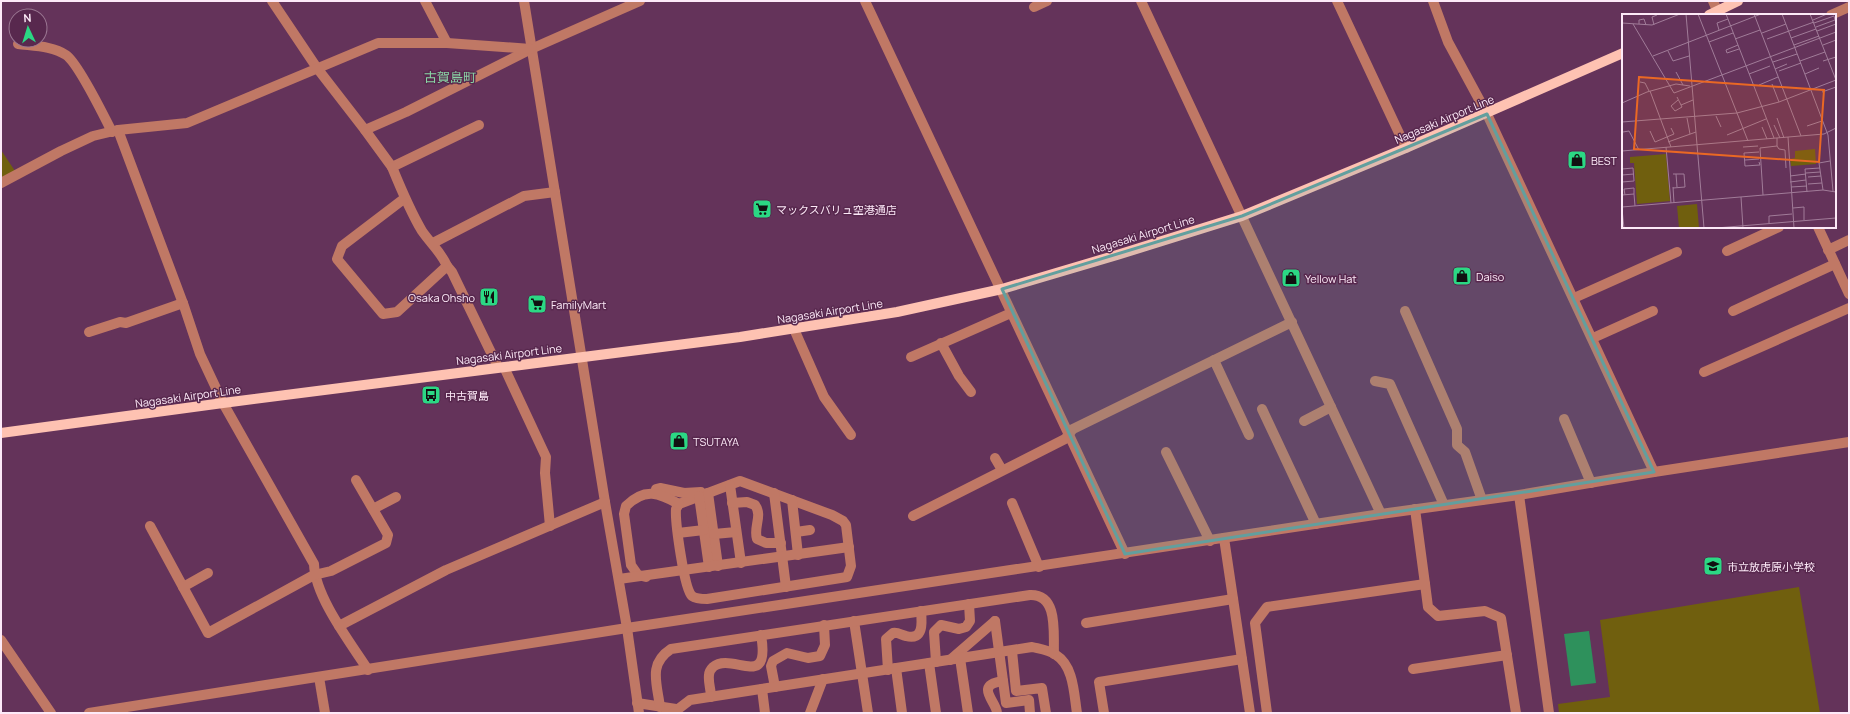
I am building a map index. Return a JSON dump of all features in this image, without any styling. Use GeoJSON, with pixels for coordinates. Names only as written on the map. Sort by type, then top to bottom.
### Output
{"type":"FeatureCollection","features":[{"type":"Feature","properties":{"kind":"main road"},"geometry":{"type":"LineString","coordinates":[[1715,14],[1738,1]]}},
{"type":"Feature","properties":{"kind":"main road","name":"Nagasaki Airport Line"},"geometry":{"type":"LineString","coordinates":[[1,433],[794,329],[897,312],[1002,289],[1242,216],[1487,114],[1622,53]]}},
{"type":"Feature","properties":{"kind":"street"},"geometry":{"type":"LineString","coordinates":[[272,1],[317,68],[392,167],[405,198],[423,232],[441,254],[452,272],[546,457],[545,473],[550,526]]}},
{"type":"Feature","properties":{"kind":"street"},"geometry":{"type":"LineString","coordinates":[[426,1],[447,43]]}},
{"type":"Feature","properties":{"kind":"street"},"geometry":{"type":"LineString","coordinates":[[524,1],[605,502],[627,628],[638,708],[660,707],[675,711],[690,700],[1032,648],[1054,654],[1067,667],[1072,681],[1077,713]]}},
{"type":"Feature","properties":{"kind":"street"},"geometry":{"type":"LineString","coordinates":[[365,130],[406,112],[531,49],[640,1]]}},
{"type":"Feature","properties":{"kind":"street"},"geometry":{"type":"LineString","coordinates":[[865,1],[1002,289],[1011,313],[1125,554]]}},
{"type":"Feature","properties":{"kind":"street"},"geometry":{"type":"LineString","coordinates":[[1034,7],[1047,1]]}},
{"type":"Feature","properties":{"kind":"street"},"geometry":{"type":"LineString","coordinates":[[1141,1],[1381,514]]}},
{"type":"Feature","properties":{"kind":"street"},"geometry":{"type":"LineString","coordinates":[[1337,1],[1406,148]]}},
{"type":"Feature","properties":{"kind":"street"},"geometry":{"type":"LineString","coordinates":[[1433,1],[1448,42],[1487,114],[1654,472]]}},
{"type":"Feature","properties":{"kind":"street"},"geometry":{"type":"LineString","coordinates":[[1713,1],[1715,14]]}},
{"type":"Feature","properties":{"kind":"street"},"geometry":{"type":"LineString","coordinates":[[1833,14],[1849,7]]}},
{"type":"Feature","properties":{"kind":"street"},"geometry":{"type":"LineString","coordinates":[[1,183],[61,151],[93,136],[115,131],[187,123],[378,43],[447,43],[531,49]]}},
{"type":"Feature","properties":{"kind":"street"},"geometry":{"type":"LineString","coordinates":[[47,48],[54,49],[67,55],[88,85],[115,131],[183,303],[200,354],[223,403],[314,564],[314,575],[333,616],[368,670]]}},
{"type":"Feature","properties":{"kind":"street"},"geometry":{"type":"LineString","coordinates":[[392,167],[479,125]]}},
{"type":"Feature","properties":{"kind":"street"},"geometry":{"type":"LineString","coordinates":[[433,243],[524,196],[555,192]]}},
{"type":"Feature","properties":{"kind":"street"},"geometry":{"type":"LineString","coordinates":[[405,198],[342,246],[337,259],[383,314],[397,312],[447,266]]}},
{"type":"Feature","properties":{"kind":"street"},"geometry":{"type":"LineString","coordinates":[[1727,251],[1777,228]]}},
{"type":"Feature","properties":{"kind":"street"},"geometry":{"type":"LineString","coordinates":[[1818,228],[1849,294]]}},
{"type":"Feature","properties":{"kind":"street"},"geometry":{"type":"LineString","coordinates":[[1828,250],[1849,240]]}},
{"type":"Feature","properties":{"kind":"street"},"geometry":{"type":"LineString","coordinates":[[1574,298],[1677,252]]}},
{"type":"Feature","properties":{"kind":"street"},"geometry":{"type":"LineString","coordinates":[[1733,311],[1835,264]]}},
{"type":"Feature","properties":{"kind":"street"},"geometry":{"type":"LineString","coordinates":[[89,332],[120,322],[126,324],[183,303]]}},
{"type":"Feature","properties":{"kind":"street"},"geometry":{"type":"LineString","coordinates":[[1704,372],[1849,308]]}},
{"type":"Feature","properties":{"kind":"street"},"geometry":{"type":"LineString","coordinates":[[1405,311],[1457,429],[1457,445],[1465,452],[1482,500]]}},
{"type":"Feature","properties":{"kind":"street"},"geometry":{"type":"LineString","coordinates":[[1592,338],[1653,311]]}},
{"type":"Feature","properties":{"kind":"street"},"geometry":{"type":"LineString","coordinates":[[911,357],[1011,313]]}},
{"type":"Feature","properties":{"kind":"street"},"geometry":{"type":"LineString","coordinates":[[913,516],[1065,439],[1073,429],[1292,322]]}},
{"type":"Feature","properties":{"kind":"street"},"geometry":{"type":"LineString","coordinates":[[794,329],[824,397],[851,435]]}},
{"type":"Feature","properties":{"kind":"street"},"geometry":{"type":"LineString","coordinates":[[941,344],[959,376],[971,392]]}},
{"type":"Feature","properties":{"kind":"street"},"geometry":{"type":"LineString","coordinates":[[1214,360],[1249,435]]}},
{"type":"Feature","properties":{"kind":"street"},"geometry":{"type":"LineString","coordinates":[[1375,381],[1390,384],[1444,505]]}},
{"type":"Feature","properties":{"kind":"street"},"geometry":{"type":"LineString","coordinates":[[1304,421],[1331,407]]}},
{"type":"Feature","properties":{"kind":"street"},"geometry":{"type":"LineString","coordinates":[[1262,409],[1316,524]]}},
{"type":"Feature","properties":{"kind":"street"},"geometry":{"type":"LineString","coordinates":[[1564,419],[1591,483]]}},
{"type":"Feature","properties":{"kind":"street"},"geometry":{"type":"LineString","coordinates":[[89,713],[627,628],[1125,554],[1381,514],[1519,495],[1654,472],[1849,442]]}},
{"type":"Feature","properties":{"kind":"street"},"geometry":{"type":"LineString","coordinates":[[1166,452],[1210,540]]}},
{"type":"Feature","properties":{"kind":"street"},"geometry":{"type":"LineString","coordinates":[[995,458],[1002,470]]}},
{"type":"Feature","properties":{"kind":"street"},"geometry":{"type":"LineString","coordinates":[[150,526],[208,633],[314,575],[331,571],[386,543],[388,535],[356,480]]}},
{"type":"Feature","properties":{"kind":"street"},"geometry":{"type":"LineString","coordinates":[[740,481],[746,482],[832,515],[843,521],[846,525],[851,566],[847,577],[707,599],[697,599],[692,596],[688,591],[684,571],[676,509],[679,504],[730,484],[740,481]]}},
{"type":"Feature","properties":{"kind":"street"},"geometry":{"type":"LineString","coordinates":[[730,484],[740,563]]}},
{"type":"Feature","properties":{"kind":"street"},"geometry":{"type":"LineString","coordinates":[[646,577],[638,575],[631,565],[624,514],[626,506],[629,503],[660,488],[684,493],[708,493]]}},
{"type":"Feature","properties":{"kind":"street"},"geometry":{"type":"LineString","coordinates":[[708,493],[704,530],[714,567]]}},
{"type":"Feature","properties":{"kind":"street"},"geometry":{"type":"LineString","coordinates":[[708,493],[714,534],[714,567]]}},
{"type":"Feature","properties":{"kind":"street"},"geometry":{"type":"LineString","coordinates":[[774,493],[786,587]]}},
{"type":"Feature","properties":{"kind":"street"},"geometry":{"type":"LineString","coordinates":[[647,494],[660,494],[679,504]]}},
{"type":"Feature","properties":{"kind":"street"},"geometry":{"type":"LineString","coordinates":[[1519,495],[1548,713]]}},
{"type":"Feature","properties":{"kind":"street"},"geometry":{"type":"LineString","coordinates":[[373,509],[396,496]]}},
{"type":"Feature","properties":{"kind":"street"},"geometry":{"type":"LineString","coordinates":[[792,500],[798,555]]}},
{"type":"Feature","properties":{"kind":"street"},"geometry":{"type":"LineString","coordinates":[[339,626],[446,570],[605,502]]}},
{"type":"Feature","properties":{"kind":"street"},"geometry":{"type":"LineString","coordinates":[[732,503],[747,502],[756,505],[759,515],[755,528],[757,539],[766,543],[781,542]]}},
{"type":"Feature","properties":{"kind":"street"},"geometry":{"type":"LineString","coordinates":[[1012,503],[1039,567]]}},
{"type":"Feature","properties":{"kind":"street"},"geometry":{"type":"LineString","coordinates":[[1415,509],[1428,606],[1438,616],[1486,611],[1501,618],[1516,713]]}},
{"type":"Feature","properties":{"kind":"street"},"geometry":{"type":"LineString","coordinates":[[678,533],[704,530]]}},
{"type":"Feature","properties":{"kind":"street"},"geometry":{"type":"LineString","coordinates":[[796,532],[810,530]]}},
{"type":"Feature","properties":{"kind":"street"},"geometry":{"type":"LineString","coordinates":[[714,534],[736,532]]}},
{"type":"Feature","properties":{"kind":"street"},"geometry":{"type":"LineString","coordinates":[[1224,538],[1250,713]]}},
{"type":"Feature","properties":{"kind":"street"},"geometry":{"type":"LineString","coordinates":[[619,579],[646,577],[849,547]]}},
{"type":"Feature","properties":{"kind":"street"},"geometry":{"type":"LineString","coordinates":[[183,587],[208,573]]}},
{"type":"Feature","properties":{"kind":"street"},"geometry":{"type":"LineString","coordinates":[[1267,713],[1255,623],[1267,607],[1425,584]]}},
{"type":"Feature","properties":{"kind":"street"},"geometry":{"type":"LineString","coordinates":[[660,707],[656,666],[663,654],[671,649],[1037,594],[1044,598],[1049,604],[1052,614],[1054,654]]}},
{"type":"Feature","properties":{"kind":"street"},"geometry":{"type":"LineString","coordinates":[[1086,623],[1233,599]]}},
{"type":"Feature","properties":{"kind":"street"},"geometry":{"type":"LineString","coordinates":[[936,713],[932,662],[934,632],[941,625],[959,629],[966,627],[970,620],[969,604]]}},
{"type":"Feature","properties":{"kind":"street"},"geometry":{"type":"LineString","coordinates":[[902,713],[886,639],[893,633],[911,637],[918,634],[921,631],[922,623],[920,611]]}},
{"type":"Feature","properties":{"kind":"street"},"geometry":{"type":"LineString","coordinates":[[854,621],[868,713]]}},
{"type":"Feature","properties":{"kind":"street"},"geometry":{"type":"LineString","coordinates":[[950,660],[994,621],[1006,703],[1029,700],[1030,713]]}},
{"type":"Feature","properties":{"kind":"street"},"geometry":{"type":"LineString","coordinates":[[775,687],[771,666],[773,661],[787,653],[808,658],[820,656],[825,645],[824,626]]}},
{"type":"Feature","properties":{"kind":"street"},"geometry":{"type":"LineString","coordinates":[[711,697],[710,670],[717,664],[724,662],[745,667],[757,665],[761,662],[763,654],[761,635]]}},
{"type":"Feature","properties":{"kind":"street"},"geometry":{"type":"LineString","coordinates":[[1,640],[51,713]]}},
{"type":"Feature","properties":{"kind":"street"},"geometry":{"type":"LineString","coordinates":[[1012,650],[1016,691],[1042,688],[1046,713]]}},
{"type":"Feature","properties":{"kind":"street"},"geometry":{"type":"LineString","coordinates":[[1413,669],[1507,655]]}},
{"type":"Feature","properties":{"kind":"street"},"geometry":{"type":"LineString","coordinates":[[960,658],[968,713]]}},
{"type":"Feature","properties":{"kind":"street"},"geometry":{"type":"LineString","coordinates":[[1104,713],[1099,682],[1242,659]]}},
{"type":"Feature","properties":{"kind":"street"},"geometry":{"type":"LineString","coordinates":[[319,677],[325,713]]}},
{"type":"Feature","properties":{"kind":"street"},"geometry":{"type":"LineString","coordinates":[[810,713],[823,679]]}},
{"type":"Feature","properties":{"kind":"street"},"geometry":{"type":"LineString","coordinates":[[997,713],[995,705],[989,697],[989,689],[993,683],[1003,681]]}},
{"type":"Feature","properties":{"kind":"street"},"geometry":{"type":"LineString","coordinates":[[762,689],[766,713]]}},
{"type":"Feature","properties":{"kind":"highlighted area"},"geometry":{"type":"Polygon","coordinates":[[[1487,114],[1654,472],[1125,554],[1002,289],[1242,216],[1487,114]]]}},
{"type":"Feature","properties":{"kind":"shaded area"},"geometry":{"type":"Polygon","coordinates":[[[1,150],[15,171],[1,178],[1,150]]]}},
{"type":"Feature","properties":{"kind":"shaded area"},"geometry":{"type":"Polygon","coordinates":[[[1799,587],[1820,713],[1559,713],[1558,704],[1610,697],[1600,620],[1799,587]]]}},
{"type":"Feature","properties":{"kind":"shaded area"},"geometry":{"type":"Polygon","coordinates":[[[1589,631],[1596,683],[1571,686],[1564,634],[1589,631]]]}},
{"type":"Feature","properties":{"kind":"place","name":"BEST"},"geometry":{"type":"Point","coordinates":[1577,160]}},
{"type":"Feature","properties":{"kind":"place","name":"マックスバリュ空港通店"},"geometry":{"type":"Point","coordinates":[762,209]}},
{"type":"Feature","properties":{"kind":"place","name":"Daiso"},"geometry":{"type":"Point","coordinates":[1462,276]}},
{"type":"Feature","properties":{"kind":"place","name":"Yellow Hat"},"geometry":{"type":"Point","coordinates":[1291,278]}},
{"type":"Feature","properties":{"kind":"place","name":"Osaka Ohsho"},"geometry":{"type":"Point","coordinates":[489,297]}},
{"type":"Feature","properties":{"kind":"place","name":"FamilyMart"},"geometry":{"type":"Point","coordinates":[537,304]}},
{"type":"Feature","properties":{"kind":"place","name":"中古賀島"},"geometry":{"type":"Point","coordinates":[431,395]}},
{"type":"Feature","properties":{"kind":"place","name":"TSUTAYA"},"geometry":{"type":"Point","coordinates":[679,441]}},
{"type":"Feature","properties":{"kind":"place","name":"市立放虎原小学校"},"geometry":{"type":"Point","coordinates":[1713,566]}},
{"type":"Feature","properties":{"kind":"district","name":"古賀島町"},"geometry":{"type":"Point","coordinates":[450,77]}}]}
